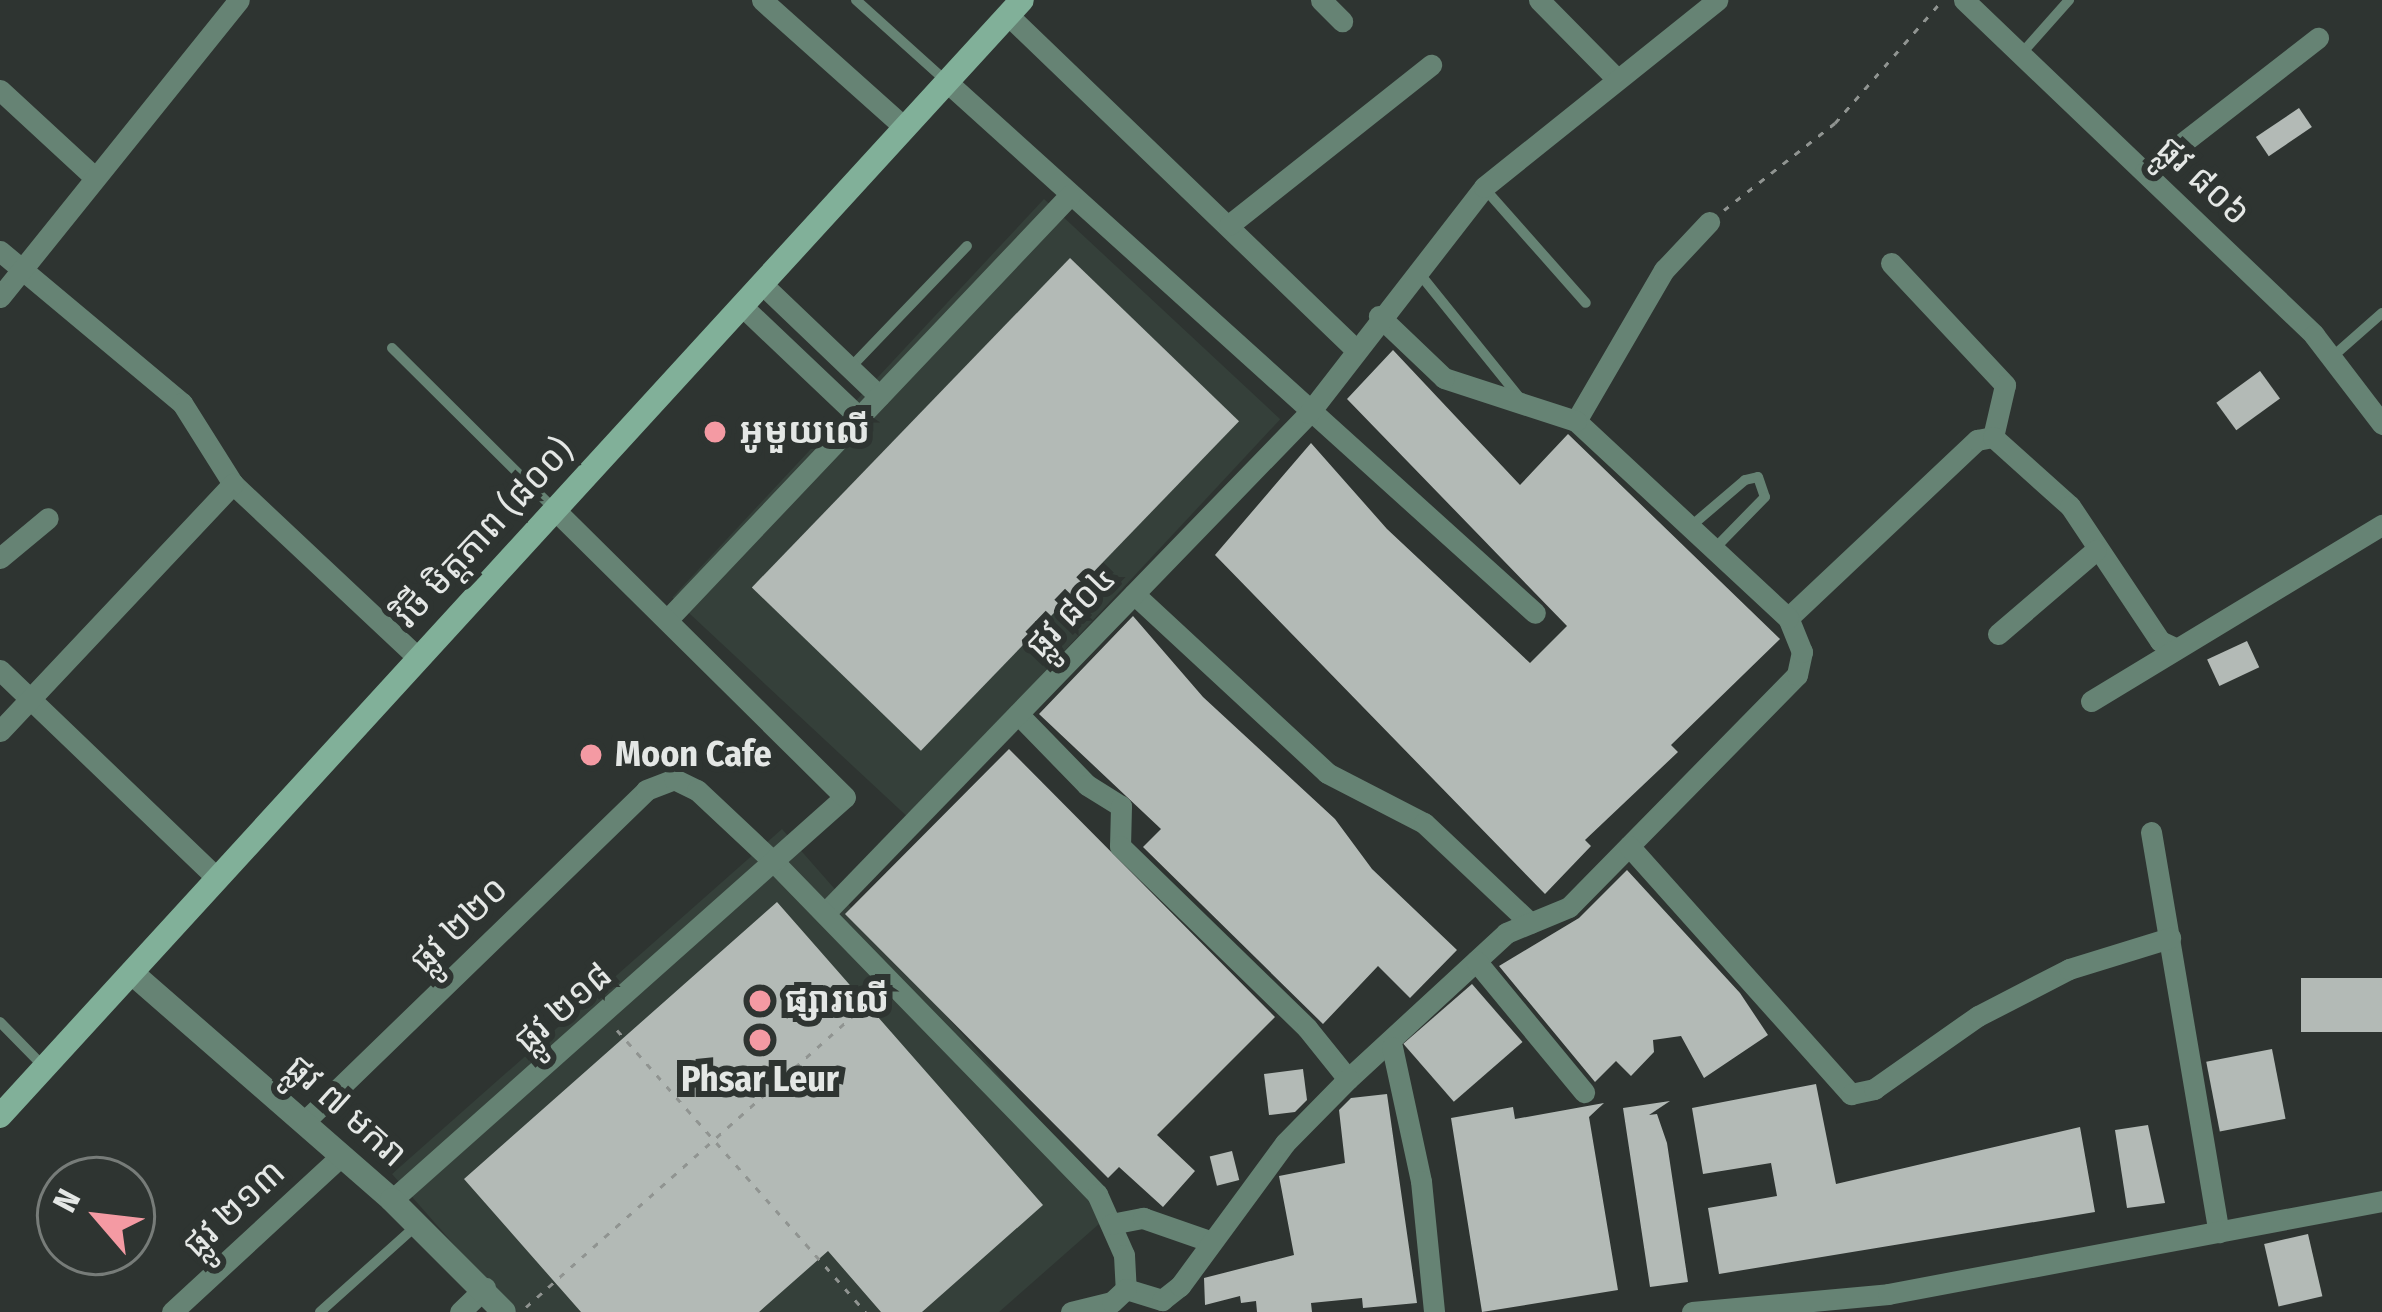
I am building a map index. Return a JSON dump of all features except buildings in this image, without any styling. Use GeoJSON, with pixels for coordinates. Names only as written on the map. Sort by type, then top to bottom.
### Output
{"type":"FeatureCollection","features":[{"type":"Feature","properties":{"kind":"main road","name":"វិថី មិត្តភាព (៨០០)"},"geometry":{"type":"LineString","coordinates":[[0,1116],[1015,8]]}},
{"type":"Feature","properties":{"kind":"street"},"geometry":{"type":"LineString","coordinates":[[0,297],[92,175],[239,0]]}},
{"type":"Feature","properties":{"kind":"street"},"geometry":{"type":"LineString","coordinates":[[762,0],[905,128]]}},
{"type":"Feature","properties":{"kind":"street"},"geometry":{"type":"LineString","coordinates":[[1321,0],[1342,21]]}},
{"type":"Feature","properties":{"kind":"street"},"geometry":{"type":"LineString","coordinates":[[1539,0],[1615,77]]}},
{"type":"Feature","properties":{"kind":"street","name":"ផ្លូវ ៨០៤"},"geometry":{"type":"LineString","coordinates":[[825,913],[1309,413],[1378,316],[1484,187],[1615,77],[1717,0]]}},
{"type":"Feature","properties":{"kind":"street","name":"ផ្លូវ ៨០៦"},"geometry":{"type":"LineString","coordinates":[[1964,0],[2331,358],[2382,424]]}},
{"type":"Feature","properties":{"kind":"street"},"geometry":{"type":"LineString","coordinates":[[1015,8],[1357,350]]}},
{"type":"Feature","properties":{"kind":"street"},"geometry":{"type":"LineString","coordinates":[[2145,172],[2318,38]]}},
{"type":"Feature","properties":{"kind":"street"},"geometry":{"type":"LineString","coordinates":[[1229,225],[1431,65]]}},
{"type":"Feature","properties":{"kind":"street"},"geometry":{"type":"LineString","coordinates":[[947,82],[1535,613]]}},
{"type":"Feature","properties":{"kind":"street"},"geometry":{"type":"LineString","coordinates":[[0,89],[92,175]]}},
{"type":"Feature","properties":{"kind":"street"},"geometry":{"type":"LineString","coordinates":[[555,510],[667,620],[1070,195]]}},
{"type":"Feature","properties":{"kind":"street"},"geometry":{"type":"LineString","coordinates":[[1576,421],[1664,270],[1708,223]]}},
{"type":"Feature","properties":{"kind":"street"},"geometry":{"type":"LineString","coordinates":[[0,251],[26,268],[182,403],[233,484],[418,658]]}},
{"type":"Feature","properties":{"kind":"street"},"geometry":{"type":"LineString","coordinates":[[1891,263],[2005,385],[1993,437]]}},
{"type":"Feature","properties":{"kind":"street"},"geometry":{"type":"LineString","coordinates":[[762,284],[879,396]]}},
{"type":"Feature","properties":{"kind":"street"},"geometry":{"type":"LineString","coordinates":[[742,306],[859,417]]}},
{"type":"Feature","properties":{"kind":"street"},"geometry":{"type":"LineString","coordinates":[[1126,1288],[1162,1300],[1285,1143],[1348,1079],[1392,1047],[1476,961],[1530,923],[1569,907],[1797,675],[1802,652],[1788,618],[1576,421],[1444,378],[1378,316]]}},
{"type":"Feature","properties":{"kind":"street"},"geometry":{"type":"LineString","coordinates":[[1788,618],[1977,440],[1993,437],[2042,474],[2160,641],[2173,647]]}},
{"type":"Feature","properties":{"kind":"street"},"geometry":{"type":"LineString","coordinates":[[0,731],[233,484]]}},
{"type":"Feature","properties":{"kind":"street"},"geometry":{"type":"LineString","coordinates":[[0,558],[48,518]]}},
{"type":"Feature","properties":{"kind":"street"},"geometry":{"type":"LineString","coordinates":[[2092,700],[2154,667],[2173,647],[2204,640],[2382,525]]}},
{"type":"Feature","properties":{"kind":"street"},"geometry":{"type":"LineString","coordinates":[[1998,634],[2096,550]]}},
{"type":"Feature","properties":{"kind":"street"},"geometry":{"type":"LineString","coordinates":[[1134,594],[1327,773],[1424,824],[1530,923]]}},
{"type":"Feature","properties":{"kind":"street","name":"ផ្លូវ ២១៨"},"geometry":{"type":"LineString","coordinates":[[392,1200],[777,865],[845,797],[667,620]]}},
{"type":"Feature","properties":{"kind":"street"},"geometry":{"type":"LineString","coordinates":[[0,670],[26,703],[217,878]]}},
{"type":"Feature","properties":{"kind":"street"},"geometry":{"type":"LineString","coordinates":[[1018,714],[1087,785],[1121,806],[1120,846],[1307,1028],[1348,1079]]}},
{"type":"Feature","properties":{"kind":"street","name":"ផ្លូវ ២២០"},"geometry":{"type":"LineString","coordinates":[[305,1121],[661,780],[697,790],[777,865]]}},
{"type":"Feature","properties":{"kind":"street"},"geometry":{"type":"LineString","coordinates":[[2151,832],[2219,1232]]}},
{"type":"Feature","properties":{"kind":"street"},"geometry":{"type":"LineString","coordinates":[[1629,846],[1851,1094],[1874,1089],[1978,1016],[2069,969],[2170,938]]}},
{"type":"Feature","properties":{"kind":"street"},"geometry":{"type":"LineString","coordinates":[[777,865],[1097,1194],[1111,1224],[1126,1288]]}},
{"type":"Feature","properties":{"kind":"street"},"geometry":{"type":"LineString","coordinates":[[1476,961],[1584,1092]]}},
{"type":"Feature","properties":{"kind":"street","name":"ផ្លូវ ៧ មករា"},"geometry":{"type":"LineString","coordinates":[[132,973],[392,1200],[504,1312]]}},
{"type":"Feature","properties":{"kind":"street"},"geometry":{"type":"LineString","coordinates":[[1392,1047],[1421,1181],[1434,1312]]}},
{"type":"Feature","properties":{"kind":"street","name":"ផ្លូវ ២១៣"},"geometry":{"type":"LineString","coordinates":[[172,1312],[342,1155]]}},
{"type":"Feature","properties":{"kind":"street"},"geometry":{"type":"LineString","coordinates":[[1692,1312],[1888,1294],[2382,1201]]}},
{"type":"Feature","properties":{"kind":"street"},"geometry":{"type":"LineString","coordinates":[[1111,1224],[1142,1218],[1209,1241]]}},
{"type":"Feature","properties":{"kind":"street"},"geometry":{"type":"LineString","coordinates":[[460,1312],[485,1288]]}},
{"type":"Feature","properties":{"kind":"street"},"geometry":{"type":"LineString","coordinates":[[1071,1312],[1112,1302],[1126,1288]]}},
{"type":"Feature","properties":{"kind":"lane"},"geometry":{"type":"LineString","coordinates":[[856,0],[947,82]]}},
{"type":"Feature","properties":{"kind":"lane"},"geometry":{"type":"LineString","coordinates":[[2022,52],[2069,0]]}},
{"type":"Feature","properties":{"kind":"lane"},"geometry":{"type":"LineString","coordinates":[[1484,187],[1586,303]]}},
{"type":"Feature","properties":{"kind":"lane"},"geometry":{"type":"LineString","coordinates":[[850,368],[967,247]]}},
{"type":"Feature","properties":{"kind":"lane"},"geometry":{"type":"LineString","coordinates":[[1416,270],[1522,401]]}},
{"type":"Feature","properties":{"kind":"lane"},"geometry":{"type":"LineString","coordinates":[[2331,358],[2382,313]]}},
{"type":"Feature","properties":{"kind":"lane"},"geometry":{"type":"LineString","coordinates":[[392,348],[555,510]]}},
{"type":"Feature","properties":{"kind":"lane"},"geometry":{"type":"LineString","coordinates":[[1690,527],[1744,480],[1758,477],[1766,497],[1714,549]]}},
{"type":"Feature","properties":{"kind":"lane"},"geometry":{"type":"LineString","coordinates":[[0,1022],[45,1068]]}},
{"type":"Feature","properties":{"kind":"lane"},"geometry":{"type":"LineString","coordinates":[[320,1312],[418,1224]]}},
{"type":"Feature","properties":{"kind":"path"},"geometry":{"type":"LineString","coordinates":[[1708,223],[1835,123],[1943,0]]}},
{"type":"Feature","properties":{"kind":"path"},"geometry":{"type":"LineString","coordinates":[[520,1312],[892,982]]}},
{"type":"Feature","properties":{"kind":"path"},"geometry":{"type":"LineString","coordinates":[[604,1016],[866,1312]]}},
{"type":"Feature","properties":{"kind":"shaded area"},"geometry":{"type":"Polygon","coordinates":[[[1044,199],[1280,419],[909,818],[672,598],[1044,199]]]}},
{"type":"Feature","properties":{"kind":"shaded area","name":"ផ្សារលើ"},"geometry":{"type":"Polygon","coordinates":[[[782,829],[1116,1209],[999,1312],[513,1312],[392,1174],[782,829]]]}},
{"type":"Feature","properties":{"kind":"place","name":"អូមួយលេី"},"geometry":{"type":"Point","coordinates":[715,432]}},
{"type":"Feature","properties":{"kind":"place","name":"Moon Cafe"},"geometry":{"type":"Point","coordinates":[591,755]}},
{"type":"Feature","properties":{"kind":"place","name":"ផ្សារលើ"},"geometry":{"type":"Point","coordinates":[760,1001]}},
{"type":"Feature","properties":{"kind":"place","name":"Phsar Leur"},"geometry":{"type":"Point","coordinates":[760,1040]}}]}
